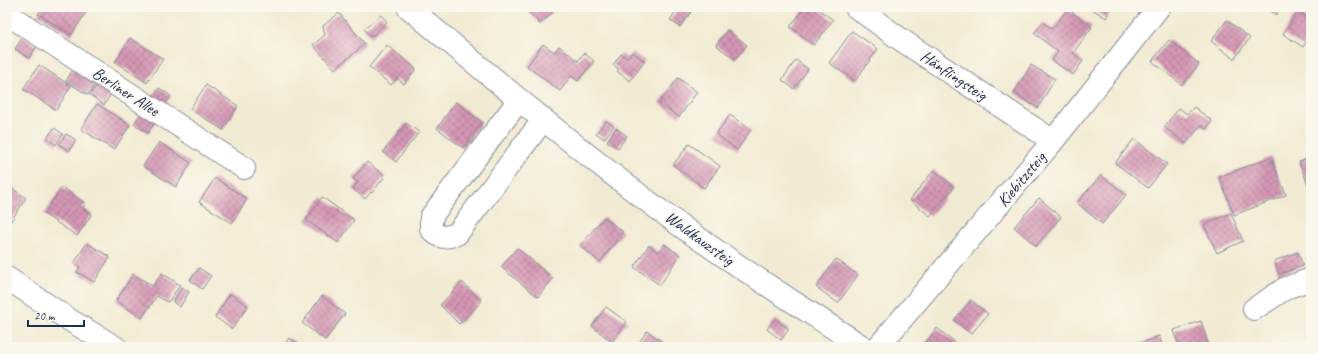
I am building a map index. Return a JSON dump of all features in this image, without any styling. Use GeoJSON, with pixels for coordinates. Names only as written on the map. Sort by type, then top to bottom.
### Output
{"type":"FeatureCollection","features":[{"type":"Feature","properties":{"kind":"street","name":"Waldkauzsteig"},"geometry":{"type":"LineString","coordinates":[[408,7],[543,120],[677,223],[743,269],[863,347]]}},
{"type":"Feature","properties":{"kind":"street","name":"Hänflingsteig"},"geometry":{"type":"LineString","coordinates":[[856,7],[900,39],[1053,141]]}},
{"type":"Feature","properties":{"kind":"street","name":"Kiebitzsteig"},"geometry":{"type":"LineString","coordinates":[[878,347],[1053,141],[1159,7]]}},
{"type":"Feature","properties":{"kind":"street","name":"Berliner Allee"},"geometry":{"type":"LineString","coordinates":[[7,14],[244,168]]}},
{"type":"Feature","properties":{"kind":"street"},"geometry":{"type":"LineString","coordinates":[[519,100],[431,217],[431,228],[438,236],[446,238],[457,234],[543,120]]}},
{"type":"Feature","properties":{"kind":"street"},"geometry":{"type":"LineString","coordinates":[[7,278],[68,319],[115,347]]}},
{"type":"Feature","properties":{"kind":"street"},"geometry":{"type":"LineString","coordinates":[[1254,309],[1286,288],[1311,279]]}},
{"type":"Feature","properties":{"kind":"building"},"geometry":{"type":"Polygon","coordinates":[[[43,7],[81,7],[87,11],[71,35],[38,14],[43,7]]]}},
{"type":"Feature","properties":{"kind":"building"},"geometry":{"type":"Polygon","coordinates":[[[291,7],[302,7],[294,12],[291,7]]]}},
{"type":"Feature","properties":{"kind":"building"},"geometry":{"type":"Polygon","coordinates":[[[524,7],[548,7],[553,12],[540,24],[524,7]]]}},
{"type":"Feature","properties":{"kind":"building"},"geometry":{"type":"Polygon","coordinates":[[[679,7],[683,7],[691,12],[680,27],[670,20],[679,7]]]}},
{"type":"Feature","properties":{"kind":"building"},"geometry":{"type":"Polygon","coordinates":[[[805,7],[816,7],[833,20],[814,45],[790,27],[805,7]]]}},
{"type":"Feature","properties":{"kind":"building"},"geometry":{"type":"Polygon","coordinates":[[[1089,7],[1113,7],[1106,18],[1089,7]]]}},
{"type":"Feature","properties":{"kind":"building"},"geometry":{"type":"Polygon","coordinates":[[[1265,7],[1281,7],[1276,15],[1265,7]]]}},
{"type":"Feature","properties":{"kind":"building"},"geometry":{"type":"Polygon","coordinates":[[[1068,9],[1092,27],[1073,53],[1083,61],[1073,75],[1052,60],[1058,52],[1034,33],[1043,22],[1052,29],[1068,9]]]}},
{"type":"Feature","properties":{"kind":"building"},"geometry":{"type":"Polygon","coordinates":[[[1298,11],[1311,20],[1311,34],[1303,47],[1283,34],[1298,11]]]}},
{"type":"Feature","properties":{"kind":"building"},"geometry":{"type":"Polygon","coordinates":[[[339,13],[365,44],[335,69],[313,45],[325,35],[323,26],[339,13]]]}},
{"type":"Feature","properties":{"kind":"building"},"geometry":{"type":"Polygon","coordinates":[[[381,15],[387,22],[371,37],[364,29],[381,15]]]}},
{"type":"Feature","properties":{"kind":"building"},"geometry":{"type":"Polygon","coordinates":[[[1227,20],[1250,38],[1234,59],[1211,41],[1227,20]]]}},
{"type":"Feature","properties":{"kind":"building"},"geometry":{"type":"Polygon","coordinates":[[[727,30],[747,45],[735,59],[716,45],[727,30]]]}},
{"type":"Feature","properties":{"kind":"building"},"geometry":{"type":"Polygon","coordinates":[[[852,31],[878,49],[855,81],[829,63],[852,31]]]}},
{"type":"Feature","properties":{"kind":"building"},"geometry":{"type":"Polygon","coordinates":[[[23,37],[37,46],[29,58],[15,49],[23,37]]]}},
{"type":"Feature","properties":{"kind":"building"},"geometry":{"type":"Polygon","coordinates":[[[130,38],[163,59],[147,83],[115,62],[130,38]]]}},
{"type":"Feature","properties":{"kind":"building"},"geometry":{"type":"Polygon","coordinates":[[[1169,40],[1199,64],[1182,85],[1152,61],[1169,40]]]}},
{"type":"Feature","properties":{"kind":"building"},"geometry":{"type":"Polygon","coordinates":[[[543,44],[554,52],[559,46],[578,61],[584,53],[594,61],[578,81],[571,76],[560,91],[527,66],[543,44]]]}},
{"type":"Feature","properties":{"kind":"building"},"geometry":{"type":"Polygon","coordinates":[[[387,45],[416,69],[404,84],[397,78],[391,85],[369,67],[387,45]]]}},
{"type":"Feature","properties":{"kind":"building"},"geometry":{"type":"Polygon","coordinates":[[[632,52],[645,61],[630,81],[617,71],[619,69],[613,65],[621,54],[627,58],[632,52]]]}},
{"type":"Feature","properties":{"kind":"building"},"geometry":{"type":"Polygon","coordinates":[[[796,60],[808,69],[794,89],[782,80],[796,60]]]}},
{"type":"Feature","properties":{"kind":"building"},"geometry":{"type":"Polygon","coordinates":[[[39,65],[71,86],[56,110],[23,89],[39,65]]]}},
{"type":"Feature","properties":{"kind":"building"},"geometry":{"type":"Polygon","coordinates":[[[1031,65],[1055,79],[1038,108],[1014,93],[1031,65]]]}},
{"type":"Feature","properties":{"kind":"building"},"geometry":{"type":"Polygon","coordinates":[[[74,68],[96,83],[88,95],[66,81],[74,68]]]}},
{"type":"Feature","properties":{"kind":"building"},"geometry":{"type":"Polygon","coordinates":[[[678,78],[697,92],[679,117],[659,103],[678,78]]]}},
{"type":"Feature","properties":{"kind":"building"},"geometry":{"type":"Polygon","coordinates":[[[98,83],[112,92],[104,105],[90,95],[98,83]]]}},
{"type":"Feature","properties":{"kind":"building"},"geometry":{"type":"Polygon","coordinates":[[[206,85],[238,106],[223,130],[190,109],[206,85]]]}},
{"type":"Feature","properties":{"kind":"building"},"geometry":{"type":"Polygon","coordinates":[[[159,88],[171,96],[163,108],[150,100],[159,88]]]}},
{"type":"Feature","properties":{"kind":"building"},"geometry":{"type":"Polygon","coordinates":[[[456,102],[482,122],[463,148],[437,128],[456,102]]]}},
{"type":"Feature","properties":{"kind":"building"},"geometry":{"type":"Polygon","coordinates":[[[97,104],[130,125],[114,150],[81,129],[97,104]]]}},
{"type":"Feature","properties":{"kind":"building"},"geometry":{"type":"Polygon","coordinates":[[[1194,107],[1212,121],[1206,129],[1201,125],[1186,144],[1164,127],[1179,108],[1187,114],[1194,107]]]}},
{"type":"Feature","properties":{"kind":"building"},"geometry":{"type":"Polygon","coordinates":[[[142,111],[156,121],[148,133],[134,124],[142,111]]]}},
{"type":"Feature","properties":{"kind":"building"},"geometry":{"type":"Polygon","coordinates":[[[730,115],[751,130],[737,150],[716,134],[730,115]]]}},
{"type":"Feature","properties":{"kind":"building"},"geometry":{"type":"Polygon","coordinates":[[[606,121],[614,126],[604,139],[596,133],[606,121]]]}},
{"type":"Feature","properties":{"kind":"building"},"geometry":{"type":"Polygon","coordinates":[[[406,123],[419,132],[396,162],[383,152],[406,123]]]}},
{"type":"Feature","properties":{"kind":"building"},"geometry":{"type":"Polygon","coordinates":[[[54,128],[63,134],[56,145],[47,138],[54,128]]]}},
{"type":"Feature","properties":{"kind":"building"},"geometry":{"type":"Polygon","coordinates":[[[616,128],[627,136],[618,148],[607,141],[616,128]]]}},
{"type":"Feature","properties":{"kind":"building"},"geometry":{"type":"Polygon","coordinates":[[[66,134],[76,140],[69,151],[59,144],[66,134]]]}},
{"type":"Feature","properties":{"kind":"building"},"geometry":{"type":"Polygon","coordinates":[[[1134,139],[1167,164],[1148,188],[1115,163],[1134,139]]]}},
{"type":"Feature","properties":{"kind":"building"},"geometry":{"type":"Polygon","coordinates":[[[159,142],[191,163],[176,187],[143,166],[159,142]]]}},
{"type":"Feature","properties":{"kind":"building"},"geometry":{"type":"Polygon","coordinates":[[[689,144],[720,166],[704,188],[673,165],[689,144]]]}},
{"type":"Feature","properties":{"kind":"building"},"geometry":{"type":"Polygon","coordinates":[[[1271,157],[1286,195],[1234,215],[1219,177],[1271,157]]]}},
{"type":"Feature","properties":{"kind":"building"},"geometry":{"type":"Polygon","coordinates":[[[1311,157],[1311,192],[1299,162],[1311,157]]]}},
{"type":"Feature","properties":{"kind":"building"},"geometry":{"type":"Polygon","coordinates":[[[367,162],[385,176],[372,193],[371,192],[365,199],[353,189],[358,182],[353,179],[367,162]]]}},
{"type":"Feature","properties":{"kind":"building"},"geometry":{"type":"Polygon","coordinates":[[[934,170],[954,187],[930,216],[910,200],[934,170]]]}},
{"type":"Feature","properties":{"kind":"building"},"geometry":{"type":"Polygon","coordinates":[[[1101,175],[1126,195],[1102,224],[1077,203],[1101,175]]]}},
{"type":"Feature","properties":{"kind":"building"},"geometry":{"type":"Polygon","coordinates":[[[215,178],[247,199],[232,223],[199,202],[215,178]]]}},
{"type":"Feature","properties":{"kind":"building"},"geometry":{"type":"Polygon","coordinates":[[[7,185],[26,198],[9,224],[7,222],[7,185]]]}},
{"type":"Feature","properties":{"kind":"building"},"geometry":{"type":"Polygon","coordinates":[[[62,187],[86,204],[82,208],[92,214],[77,236],[44,214],[62,187]]]}},
{"type":"Feature","properties":{"kind":"building"},"geometry":{"type":"Polygon","coordinates":[[[322,197],[354,220],[338,243],[306,220],[322,197]]]}},
{"type":"Feature","properties":{"kind":"building"},"geometry":{"type":"Polygon","coordinates":[[[1039,198],[1061,217],[1036,246],[1014,227],[1039,198]]]}},
{"type":"Feature","properties":{"kind":"building"},"geometry":{"type":"Polygon","coordinates":[[[1231,213],[1243,241],[1217,253],[1204,225],[1231,213]]]}},
{"type":"Feature","properties":{"kind":"building"},"geometry":{"type":"Polygon","coordinates":[[[604,217],[623,232],[600,262],[580,246],[604,217]]]}},
{"type":"Feature","properties":{"kind":"building"},"geometry":{"type":"Polygon","coordinates":[[[87,243],[110,257],[94,282],[77,272],[80,267],[74,263],[87,243]]]}},
{"type":"Feature","properties":{"kind":"building"},"geometry":{"type":"Polygon","coordinates":[[[664,244],[680,255],[660,285],[634,267],[649,245],[658,252],[664,244]]]}},
{"type":"Feature","properties":{"kind":"building"},"geometry":{"type":"Polygon","coordinates":[[[517,248],[553,278],[538,297],[501,267],[517,248]]]}},
{"type":"Feature","properties":{"kind":"building"},"geometry":{"type":"Polygon","coordinates":[[[1298,252],[1303,266],[1279,274],[1274,261],[1298,252]]]}},
{"type":"Feature","properties":{"kind":"building"},"geometry":{"type":"Polygon","coordinates":[[[836,259],[858,275],[838,303],[816,287],[836,259]]]}},
{"type":"Feature","properties":{"kind":"building"},"geometry":{"type":"Polygon","coordinates":[[[199,268],[211,276],[202,289],[190,280],[199,268]]]}},
{"type":"Feature","properties":{"kind":"building"},"geometry":{"type":"Polygon","coordinates":[[[162,273],[180,285],[168,302],[157,296],[142,318],[116,301],[133,274],[153,286],[162,273]]]}},
{"type":"Feature","properties":{"kind":"building"},"geometry":{"type":"Polygon","coordinates":[[[462,282],[482,301],[459,324],[440,305],[462,282]]]}},
{"type":"Feature","properties":{"kind":"building"},"geometry":{"type":"Polygon","coordinates":[[[182,287],[189,292],[180,307],[173,302],[182,287]]]}},
{"type":"Feature","properties":{"kind":"building"},"geometry":{"type":"Polygon","coordinates":[[[230,294],[248,306],[232,329],[215,317],[230,294]]]}},
{"type":"Feature","properties":{"kind":"building"},"geometry":{"type":"Polygon","coordinates":[[[322,296],[345,314],[325,340],[302,323],[322,296]]]}},
{"type":"Feature","properties":{"kind":"building"},"geometry":{"type":"Polygon","coordinates":[[[971,300],[988,314],[971,334],[954,320],[971,300]]]}},
{"type":"Feature","properties":{"kind":"building"},"geometry":{"type":"Polygon","coordinates":[[[606,307],[627,322],[612,342],[592,326],[606,307]]]}},
{"type":"Feature","properties":{"kind":"building"},"geometry":{"type":"Polygon","coordinates":[[[775,319],[789,329],[781,340],[767,329],[775,319]]]}},
{"type":"Feature","properties":{"kind":"building"},"geometry":{"type":"Polygon","coordinates":[[[1201,321],[1209,347],[1179,347],[1174,330],[1201,321]]]}},
{"type":"Feature","properties":{"kind":"building"},"geometry":{"type":"Polygon","coordinates":[[[937,328],[961,347],[922,347],[937,328]]]}},
{"type":"Feature","properties":{"kind":"building"},"geometry":{"type":"Polygon","coordinates":[[[647,331],[670,347],[636,347],[647,331]]]}},
{"type":"Feature","properties":{"kind":"building"},"geometry":{"type":"Polygon","coordinates":[[[1159,336],[1163,347],[1132,347],[1159,336]]]}},
{"type":"Feature","properties":{"kind":"building"},"geometry":{"type":"Polygon","coordinates":[[[289,338],[298,344],[303,347],[283,347],[289,338]]]}}]}
